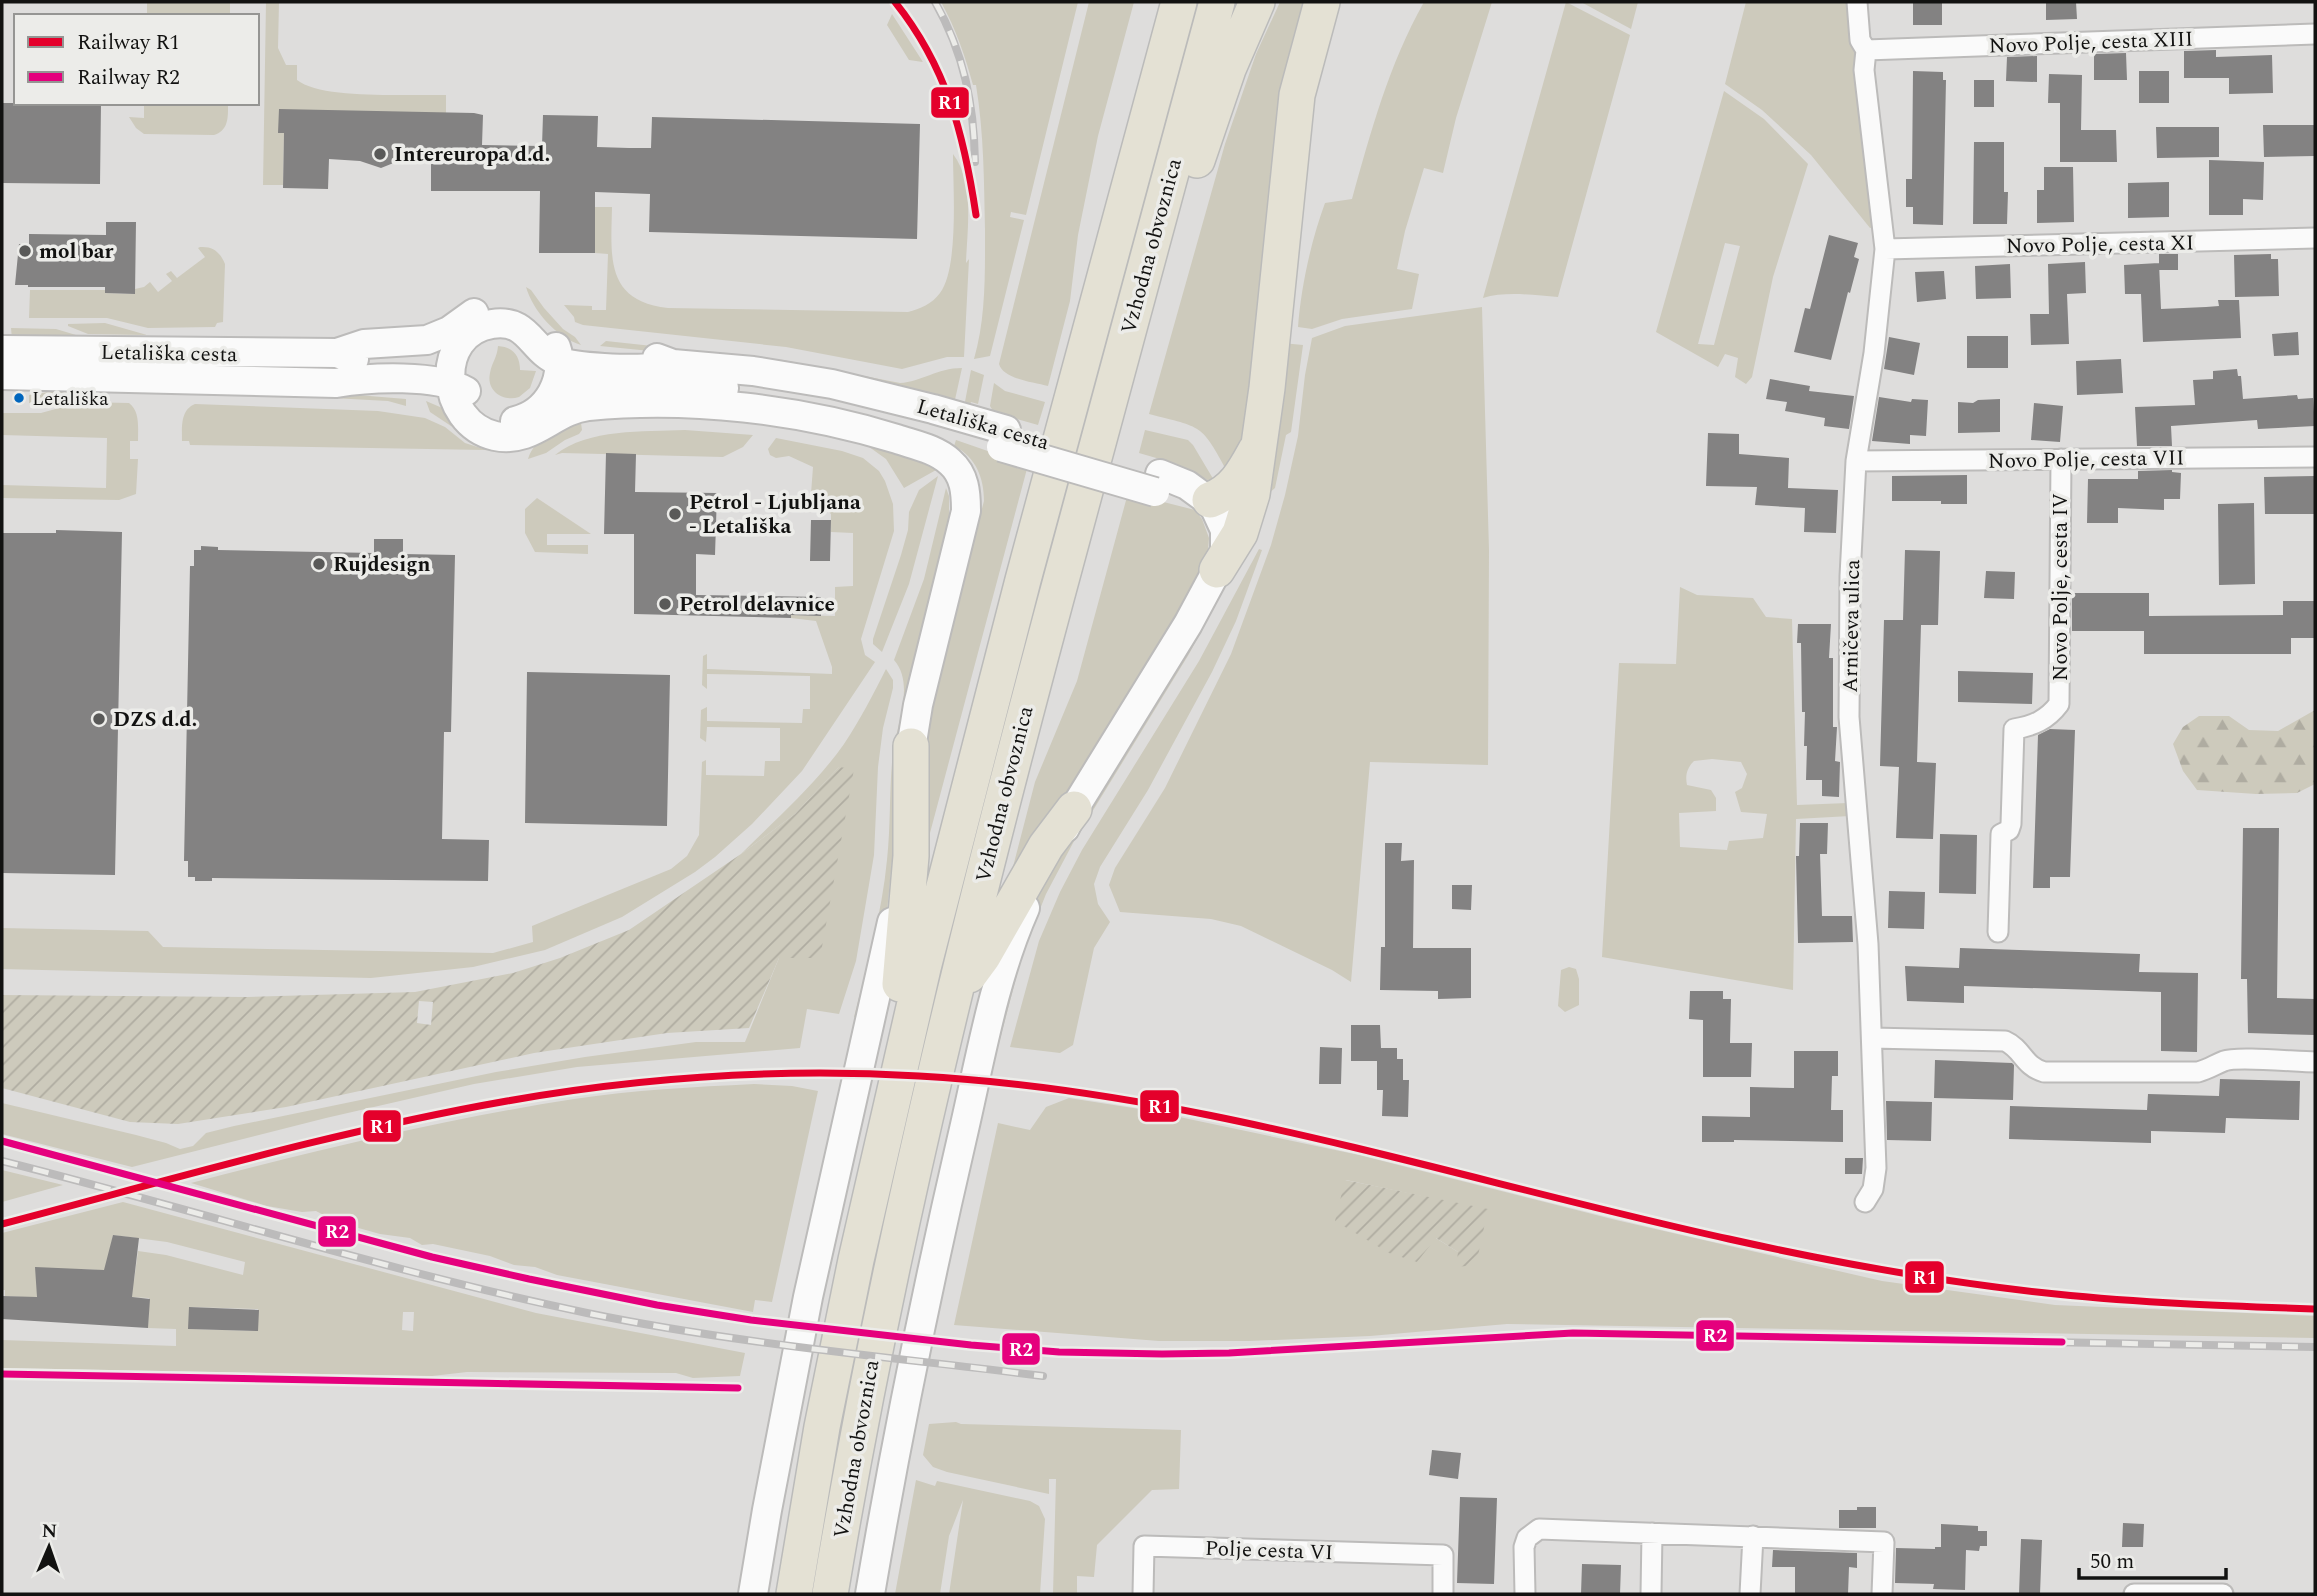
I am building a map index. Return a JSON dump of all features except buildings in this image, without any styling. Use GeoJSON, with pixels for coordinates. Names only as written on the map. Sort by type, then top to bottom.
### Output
{"type":"FeatureCollection","features":[{"type":"Feature","properties":{"kind":"highway","name":"Vzhodna obvoznica"},"geometry":{"type":"LineString","coordinates":[[794,1594],[822,1427],[877,1163],[947,870],[1179,2]]}},
{"type":"Feature","properties":{"kind":"highway","name":"Vzhodna obvoznica"},"geometry":{"type":"LineString","coordinates":[[831,1594],[881,1314],[953,998],[1021,729],[1217,2]]}},
{"type":"Feature","properties":{"kind":"highway"},"geometry":{"type":"LineString","coordinates":[[1156,224],[1176,203],[1192,176],[1228,68],[1258,2]]}},
{"type":"Feature","properties":{"kind":"highway"},"geometry":{"type":"LineString","coordinates":[[1217,570],[1240,533],[1257,472],[1257,447],[1267,388],[1297,95],[1322,2]]}},
{"type":"Feature","properties":{"kind":"highway"},"geometry":{"type":"LineString","coordinates":[[1284,213],[1315,79],[1349,2]]}},
{"type":"Feature","properties":{"kind":"highway"},"geometry":{"type":"LineString","coordinates":[[1210,500],[1224,494],[1237,481],[1257,447]]}},
{"type":"Feature","properties":{"kind":"highway"},"geometry":{"type":"LineString","coordinates":[[877,1163],[873,1119],[876,1091],[900,983],[906,935],[911,856],[911,746]]}},
{"type":"Feature","properties":{"kind":"highway"},"geometry":{"type":"LineString","coordinates":[[953,998],[983,956],[1046,846],[1074,809]]}},
{"type":"Feature","properties":{"kind":"main road","name":"Letališka cesta"},"geometry":{"type":"LineString","coordinates":[[337,354],[364,344],[427,340],[449,331],[478,311],[496,306],[513,308],[530,315],[556,350],[653,368],[673,364],[753,371],[832,384],[933,409],[1003,439]]}},
{"type":"Feature","properties":{"kind":"main road"},"geometry":{"type":"LineString","coordinates":[[458,394],[478,349],[484,326],[506,324],[521,329],[534,339],[544,353],[556,350],[559,376],[551,397]]}},
{"type":"Feature","properties":{"kind":"main road","name":"Letališka cesta"},"geometry":{"type":"LineString","coordinates":[[2,350],[337,354],[364,362],[420,361],[456,351],[466,338],[484,326]]}},
{"type":"Feature","properties":{"kind":"main road"},"geometry":{"type":"LineString","coordinates":[[456,351],[451,368],[458,394],[474,426],[491,435],[508,438],[526,435],[565,413],[589,406],[629,404],[734,407],[812,419],[877,433],[927,449],[950,462],[962,479],[966,498],[965,519],[918,705],[890,934],[808,1297],[767,1510],[754,1594]]}},
{"type":"Feature","properties":{"kind":"main road","name":"Letališka cesta"},"geometry":{"type":"LineString","coordinates":[[2,375],[336,383],[363,378],[458,394],[483,412],[506,421],[524,419],[551,397],[566,389],[600,383],[682,384],[802,398],[1003,439],[1157,483],[1187,485],[1210,500]]}},
{"type":"Feature","properties":{"kind":"main road"},"geometry":{"type":"LineString","coordinates":[[812,419],[893,417]]}},
{"type":"Feature","properties":{"kind":"main road"},"geometry":{"type":"LineString","coordinates":[[870,1594],[899,1430],[945,1212],[1003,964],[1031,894],[1074,809],[1188,624],[1217,570],[1226,537],[1218,513],[1210,500]]}},
{"type":"Feature","properties":{"kind":"street","name":"Arničeva ulica"},"geometry":{"type":"LineString","coordinates":[[1857,2],[1860,40],[1866,50],[1864,70],[1885,248],[1874,353],[1856,461],[1850,576],[1849,717],[1868,944],[1876,1168],[1873,1189],[1865,1202]]}},
{"type":"Feature","properties":{"kind":"street","name":"Novo Polje, cesta XIII"},"geometry":{"type":"LineString","coordinates":[[1866,50],[2315,34]]}},
{"type":"Feature","properties":{"kind":"street","name":"Novo Polje, cesta XI"},"geometry":{"type":"LineString","coordinates":[[1885,248],[2315,238]]}},
{"type":"Feature","properties":{"kind":"street","name":"Novo Polje, cesta VII"},"geometry":{"type":"LineString","coordinates":[[1856,461],[2315,457]]}},
{"type":"Feature","properties":{"kind":"street","name":"Novo Polje, cesta IV"},"geometry":{"type":"LineString","coordinates":[[1998,932],[2001,834],[2009,830],[2011,824],[2014,729],[2027,727],[2044,719],[2059,704],[2060,459]]}},
{"type":"Feature","properties":{"kind":"street"},"geometry":{"type":"LineString","coordinates":[[1872,1038],[2005,1041],[2015,1046],[2033,1069],[2044,1072],[2198,1072],[2213,1068],[2224,1060],[2239,1059],[2315,1062]]}},
{"type":"Feature","properties":{"kind":"street"},"geometry":{"type":"LineString","coordinates":[[1525,1594],[1524,1547],[1527,1538],[1539,1529],[1884,1542],[1882,1594]]}},
{"type":"Feature","properties":{"kind":"street"},"geometry":{"type":"LineString","coordinates":[[1651,1594],[1652,1533]]}},
{"type":"Feature","properties":{"kind":"street"},"geometry":{"type":"LineString","coordinates":[[1750,1594],[1753,1536]]}},
{"type":"Feature","properties":{"kind":"street","name":"Polje cesta VI"},"geometry":{"type":"LineString","coordinates":[[1143,1594],[1144,1546],[1443,1555],[1443,1594]]}},
{"type":"Feature","properties":{"kind":"street"},"geometry":{"type":"LineString","coordinates":[[2134,1594],[2222,1594]]}},
{"type":"Feature","properties":{"kind":"green space"},"geometry":{"type":"Polygon","coordinates":[[[147,2],[230,2],[230,14],[147,14],[147,2]]]}},
{"type":"Feature","properties":{"kind":"green space"},"geometry":{"type":"Polygon","coordinates":[[[266,2],[279,2],[278,48],[286,65],[297,65],[297,80],[326,91],[446,95],[446,113],[284,133],[283,185],[263,185],[266,2]]]}},
{"type":"Feature","properties":{"kind":"green space"},"geometry":{"type":"Polygon","coordinates":[[[941,2],[1078,2],[1026,215],[1011,212],[1010,217],[1024,220],[990,356],[974,359],[981,328],[985,279],[981,121],[976,85],[973,85],[960,43],[941,2]]]}},
{"type":"Feature","properties":{"kind":"green space"},"geometry":{"type":"Polygon","coordinates":[[[1089,2],[1134,2],[1098,136],[1078,235],[1070,301],[1048,386],[1012,376],[999,364],[1089,2]]]}},
{"type":"Feature","properties":{"kind":"green space"},"geometry":{"type":"Polygon","coordinates":[[[1280,2],[1314,2],[1248,432],[1228,473],[1212,445],[1199,430],[1149,414],[1225,144],[1256,54],[1280,2]]]}},
{"type":"Feature","properties":{"kind":"green space"},"geometry":{"type":"Polygon","coordinates":[[[1424,2],[1492,2],[1456,118],[1443,173],[1424,168],[1405,231],[1397,269],[1419,274],[1412,309],[1342,319],[1312,329],[1298,327],[1307,264],[1325,203],[1352,199],[1391,74],[1424,2]]]}},
{"type":"Feature","properties":{"kind":"green space"},"geometry":{"type":"Polygon","coordinates":[[[1566,2],[1630,35],[1558,297],[1510,294],[1483,298],[1566,2]]]}},
{"type":"Feature","properties":{"kind":"green space"},"geometry":{"type":"Polygon","coordinates":[[[1581,2],[1638,2],[1631,29],[1581,2]]]}},
{"type":"Feature","properties":{"kind":"green space"},"geometry":{"type":"Polygon","coordinates":[[[1746,2],[1851,2],[1852,36],[1859,73],[1875,227],[1870,228],[1811,155],[1762,110],[1725,84],[1746,2]]]}},
{"type":"Feature","properties":{"kind":"green space"},"geometry":{"type":"Polygon","coordinates":[[[892,14],[923,62],[909,60],[887,25],[892,14]]]}},
{"type":"Feature","properties":{"kind":"green space"},"geometry":{"type":"Polygon","coordinates":[[[1724,91],[1764,119],[1808,164],[1773,277],[1752,377],[1746,384],[1735,377],[1738,358],[1725,354],[1718,367],[1656,332],[1724,91]],[[1725,243],[1698,344],[1714,345],[1740,246],[1725,243]]]}},
{"type":"Feature","properties":{"kind":"green space"},"geometry":{"type":"Polygon","coordinates":[[[144,105],[228,105],[227,122],[223,130],[214,135],[144,134],[129,117],[144,118],[144,105]]]}},
{"type":"Feature","properties":{"kind":"green space"},"geometry":{"type":"Polygon","coordinates":[[[953,154],[964,178],[968,207],[966,263],[969,259],[964,357],[947,357],[902,369],[786,347],[583,325],[575,322],[564,305],[592,306],[592,310],[606,310],[608,254],[595,253],[595,207],[612,207],[611,243],[616,274],[622,286],[647,304],[668,308],[908,312],[917,309],[930,303],[940,293],[950,265],[954,227],[953,154]]]}},
{"type":"Feature","properties":{"kind":"green space"},"geometry":{"type":"Polygon","coordinates":[[[198,248],[215,251],[225,264],[223,322],[217,323],[215,327],[148,328],[107,318],[29,318],[30,290],[105,290],[105,293],[134,294],[135,289],[150,282],[158,292],[172,281],[166,274],[171,271],[177,278],[205,257],[198,248]]]}},
{"type":"Feature","properties":{"kind":"green space"},"geometry":{"type":"Polygon","coordinates":[[[526,287],[581,345],[563,336],[547,322],[534,305],[526,287]]]}},
{"type":"Feature","properties":{"kind":"green space"},"geometry":{"type":"Polygon","coordinates":[[[1482,307],[1489,550],[1488,765],[1370,762],[1351,982],[1241,926],[1211,919],[1120,912],[1109,885],[1115,868],[1165,788],[1231,654],[1271,545],[1298,436],[1312,338],[1345,326],[1482,307]]]}},
{"type":"Feature","properties":{"kind":"green space"},"geometry":{"type":"Polygon","coordinates":[[[105,323],[147,335],[88,334],[68,326],[105,323]]]}},
{"type":"Feature","properties":{"kind":"green space"},"geometry":{"type":"Polygon","coordinates":[[[11,328],[56,329],[86,338],[12,339],[11,328]]]}},
{"type":"Feature","properties":{"kind":"green space"},"geometry":{"type":"Polygon","coordinates":[[[606,341],[783,360],[900,383],[962,368],[954,404],[701,356],[600,346],[606,341]]]}},
{"type":"Feature","properties":{"kind":"green space"},"geometry":{"type":"Polygon","coordinates":[[[1282,343],[1303,345],[1291,432],[1286,435],[1275,488],[1268,494],[1282,343]]]}},
{"type":"Feature","properties":{"kind":"green space"},"geometry":{"type":"Polygon","coordinates":[[[498,346],[515,353],[520,370],[536,371],[530,388],[519,397],[507,398],[493,390],[489,379],[498,346]]]}},
{"type":"Feature","properties":{"kind":"green space"},"geometry":{"type":"Polygon","coordinates":[[[971,370],[984,375],[978,404],[971,402],[969,408],[964,407],[971,370]]]}},
{"type":"Feature","properties":{"kind":"green space"},"geometry":{"type":"Polygon","coordinates":[[[994,383],[1005,391],[1045,402],[1038,425],[996,416],[990,406],[994,383]]]}},
{"type":"Feature","properties":{"kind":"green space"},"geometry":{"type":"Polygon","coordinates":[[[75,388],[130,392],[77,392],[29,403],[29,395],[75,388]]]}},
{"type":"Feature","properties":{"kind":"green space"},"geometry":{"type":"Polygon","coordinates":[[[345,394],[406,399],[406,406],[388,401],[295,396],[345,394]]]}},
{"type":"Feature","properties":{"kind":"green space"},"geometry":{"type":"Polygon","coordinates":[[[426,401],[447,410],[472,440],[430,412],[426,401]]]}},
{"type":"Feature","properties":{"kind":"green space"},"geometry":{"type":"Polygon","coordinates":[[[81,402],[129,403],[133,406],[138,420],[138,441],[130,441],[130,459],[138,459],[136,494],[119,500],[2,498],[2,485],[106,488],[107,438],[2,435],[2,413],[41,413],[81,402]]]}},
{"type":"Feature","properties":{"kind":"green space"},"geometry":{"type":"Polygon","coordinates":[[[195,404],[378,411],[425,418],[445,427],[465,443],[487,450],[190,445],[189,441],[182,441],[182,425],[187,410],[195,404]]]}},
{"type":"Feature","properties":{"kind":"green space"},"geometry":{"type":"Polygon","coordinates":[[[580,416],[582,430],[579,434],[546,453],[528,459],[531,451],[542,439],[580,416]]]}},
{"type":"Feature","properties":{"kind":"green space"},"geometry":{"type":"Polygon","coordinates":[[[685,430],[753,435],[743,447],[723,457],[555,455],[569,446],[600,436],[685,430]]]}},
{"type":"Feature","properties":{"kind":"green space"},"geometry":{"type":"Polygon","coordinates":[[[1145,430],[1188,440],[1218,487],[1206,479],[1177,469],[1177,464],[1139,453],[1145,430]]]}},
{"type":"Feature","properties":{"kind":"green space"},"geometry":{"type":"Polygon","coordinates":[[[776,438],[842,451],[863,458],[879,471],[885,481],[893,504],[894,531],[861,639],[865,655],[875,662],[802,771],[752,824],[695,872],[622,917],[545,950],[473,967],[371,978],[2,969],[2,928],[148,931],[163,947],[493,953],[533,942],[532,926],[671,869],[687,856],[699,835],[702,762],[706,760],[706,775],[764,776],[765,761],[780,761],[780,728],[707,727],[706,742],[700,738],[701,710],[707,707],[707,721],[802,723],[803,709],[810,709],[810,676],[707,674],[707,689],[702,685],[703,656],[707,654],[707,669],[832,674],[816,621],[791,618],[791,615],[835,616],[835,587],[853,586],[853,533],[831,532],[831,514],[811,494],[813,467],[789,456],[776,458],[770,455],[768,449],[776,438]]]}},
{"type":"Feature","properties":{"kind":"green space"},"geometry":{"type":"Polygon","coordinates":[[[956,440],[1028,465],[922,863],[924,745],[937,677],[984,501],[977,469],[968,456],[954,446],[956,440]]]}},
{"type":"Feature","properties":{"kind":"green space"},"geometry":{"type":"Polygon","coordinates":[[[865,444],[929,463],[936,470],[904,488],[886,459],[865,444]]]}},
{"type":"Feature","properties":{"kind":"green space"},"geometry":{"type":"Polygon","coordinates":[[[938,476],[909,584],[882,652],[873,644],[873,639],[901,555],[908,530],[909,512],[919,490],[938,476]]]}},
{"type":"Feature","properties":{"kind":"green space"},"geometry":{"type":"Polygon","coordinates":[[[946,488],[949,496],[949,524],[896,773],[887,911],[860,1019],[854,1017],[882,900],[893,752],[903,705],[903,681],[894,660],[924,579],[946,488]]]}},
{"type":"Feature","properties":{"kind":"green space"},"geometry":{"type":"Polygon","coordinates":[[[1128,493],[1195,510],[1202,519],[1209,538],[1207,563],[1172,630],[1008,886],[1035,782],[1077,681],[1128,493]]]}},
{"type":"Feature","properties":{"kind":"green space"},"geometry":{"type":"Polygon","coordinates":[[[537,498],[591,534],[547,534],[547,545],[588,545],[588,554],[535,552],[525,533],[525,509],[537,498]]]}},
{"type":"Feature","properties":{"kind":"green space"},"geometry":{"type":"Polygon","coordinates":[[[1260,523],[1189,654],[1073,843],[1046,894],[1023,952],[999,1043],[990,1042],[1025,923],[1039,892],[1260,523]]]}},
{"type":"Feature","properties":{"kind":"green space"},"geometry":{"type":"Polygon","coordinates":[[[1259,549],[1262,550],[1236,621],[1212,672],[1148,790],[1100,867],[1094,884],[1098,904],[1110,922],[1094,948],[1073,1045],[1060,1053],[1010,1047],[1039,941],[1060,892],[1082,850],[1199,661],[1259,549]]]}},
{"type":"Feature","properties":{"kind":"green space"},"geometry":{"type":"Polygon","coordinates":[[[1680,587],[1697,595],[1753,598],[1766,617],[1792,619],[1797,805],[1848,803],[1850,816],[1796,819],[1793,990],[1602,957],[1619,663],[1676,664],[1680,587]],[[1712,759],[1694,761],[1690,766],[1686,775],[1687,785],[1711,790],[1716,798],[1716,811],[1679,813],[1680,847],[1727,850],[1729,841],[1763,838],[1767,814],[1741,812],[1735,792],[1742,788],[1747,774],[1741,762],[1712,759]]]}},
{"type":"Feature","properties":{"kind":"green space"},"geometry":{"type":"Polygon","coordinates":[[[886,669],[893,680],[893,688],[883,728],[878,767],[874,855],[856,961],[839,1014],[807,1009],[800,1048],[577,1067],[474,1084],[132,1167],[2,1134],[2,1103],[136,1135],[180,1149],[193,1146],[206,1133],[234,1126],[496,1072],[696,1042],[745,1042],[779,958],[839,767],[795,814],[741,854],[833,759],[855,726],[886,669]]]}},
{"type":"Feature","properties":{"kind":"green space"},"geometry":{"type":"Polygon","coordinates":[[[2315,710],[2315,784],[2297,793],[2256,794],[2197,790],[2183,771],[2173,744],[2183,727],[2199,716],[2229,716],[2249,730],[2278,731],[2315,710]]]}},
{"type":"Feature","properties":{"kind":"green space"},"geometry":{"type":"Polygon","coordinates":[[[839,767],[854,769],[820,958],[779,958],[749,1028],[667,1033],[534,1053],[286,1107],[178,1124],[130,1122],[2,1088],[2,995],[247,997],[415,992],[513,973],[560,958],[629,930],[795,814],[839,767]],[[419,1001],[417,1023],[431,1025],[433,1002],[419,1001]]]}},
{"type":"Feature","properties":{"kind":"green space"},"geometry":{"type":"Polygon","coordinates":[[[1569,967],[1576,969],[1579,979],[1579,1005],[1565,1012],[1558,1006],[1561,970],[1569,967]]]}},
{"type":"Feature","properties":{"kind":"green space"},"geometry":{"type":"Polygon","coordinates":[[[754,1084],[792,1086],[818,1091],[772,1302],[755,1300],[753,1312],[557,1275],[535,1267],[514,1265],[490,1256],[433,1244],[422,1245],[410,1238],[380,1234],[337,1222],[316,1211],[302,1212],[267,1206],[191,1183],[381,1136],[526,1107],[619,1093],[754,1084]]]}},
{"type":"Feature","properties":{"kind":"green space"},"geometry":{"type":"Polygon","coordinates":[[[1069,1098],[1146,1110],[1359,1155],[1616,1220],[1882,1281],[2055,1305],[2315,1316],[2315,1338],[1507,1324],[1370,1336],[1249,1341],[1159,1341],[954,1325],[998,1123],[1030,1130],[1046,1107],[1069,1098]],[[1346,1180],[1458,1252],[1487,1210],[1346,1180]]]}},
{"type":"Feature","properties":{"kind":"green space"},"geometry":{"type":"Polygon","coordinates":[[[2,1170],[63,1185],[2,1202],[2,1170]]]}},
{"type":"Feature","properties":{"kind":"green space"},"geometry":{"type":"Polygon","coordinates":[[[1345,1180],[1488,1209],[1476,1265],[1456,1267],[1458,1252],[1436,1238],[1417,1262],[1389,1253],[1335,1221],[1345,1180]]]}},
{"type":"Feature","properties":{"kind":"green space"},"geometry":{"type":"Polygon","coordinates":[[[123,1202],[536,1313],[745,1353],[740,1376],[693,1378],[676,1373],[467,1372],[432,1376],[2,1368],[2,1340],[176,1346],[176,1329],[148,1328],[149,1298],[59,1293],[58,1299],[5,1296],[5,1290],[2,1290],[2,1233],[123,1202]],[[113,1235],[106,1278],[134,1281],[138,1251],[166,1255],[243,1275],[245,1262],[167,1242],[113,1235]],[[79,1269],[79,1284],[99,1285],[99,1270],[79,1269]],[[190,1307],[189,1329],[258,1331],[258,1309],[190,1307]],[[403,1312],[402,1330],[413,1331],[414,1312],[403,1312]]]}},
{"type":"Feature","properties":{"kind":"green space"},"geometry":{"type":"Polygon","coordinates":[[[956,1422],[1181,1430],[1179,1489],[1152,1490],[1097,1545],[1094,1577],[1077,1576],[1077,1594],[1053,1594],[1056,1479],[1049,1479],[1049,1494],[933,1467],[923,1455],[929,1424],[956,1422]]]}},
{"type":"Feature","properties":{"kind":"green space"},"geometry":{"type":"Polygon","coordinates":[[[916,1480],[935,1486],[937,1481],[1030,1501],[1039,1506],[1045,1519],[1040,1594],[949,1594],[963,1500],[949,1536],[940,1594],[895,1594],[916,1480]]]}},
{"type":"Feature","properties":{"kind":"railway"},"geometry":{"type":"LineString","coordinates":[[895,2],[928,51],[950,103],[966,157],[976,215]]}},
{"type":"Feature","properties":{"kind":"railway"},"geometry":{"type":"LineString","coordinates":[[935,2],[953,40],[966,80],[975,162]]}},
{"type":"Feature","properties":{"kind":"railway"},"geometry":{"type":"LineString","coordinates":[[2,1141],[432,1257],[529,1279],[657,1305],[751,1320],[971,1345],[1059,1352],[1229,1353],[1573,1333],[2315,1347]]}},
{"type":"Feature","properties":{"kind":"railway"},"geometry":{"type":"LineString","coordinates":[[2,1161],[440,1279],[587,1313],[757,1342],[1043,1376]]}},
{"type":"Feature","properties":{"kind":"railway"},"geometry":{"type":"LineString","coordinates":[[2,1374],[738,1388]]}},
{"type":"Feature","properties":{"kind":"rail line","name":"R1"},"geometry":{"type":"LineString","coordinates":[[895,2],[928,51],[950,103],[966,157],[976,215]]}},
{"type":"Feature","properties":{"kind":"rail line","name":"R1"},"geometry":{"type":"LineString","coordinates":[[2,1224],[316,1142],[507,1101],[661,1080],[764,1074],[868,1074],[1022,1085],[1125,1100],[1226,1119],[1729,1239],[1933,1278],[2088,1297],[2315,1309]]}},
{"type":"Feature","properties":{"kind":"rail line","name":"R2"},"geometry":{"type":"LineString","coordinates":[[2,1141],[432,1257],[529,1279],[657,1305],[751,1320],[971,1345],[1059,1352],[1229,1353],[1573,1333],[2062,1342]]}},
{"type":"Feature","properties":{"kind":"rail line","name":"R2"},"geometry":{"type":"LineString","coordinates":[[2,1374],[738,1388]]}},
{"type":"Feature","properties":{"kind":"place","name":"Intereuropa d.d."},"geometry":{"type":"Point","coordinates":[380,154]}},
{"type":"Feature","properties":{"kind":"place","name":"mol bar"},"geometry":{"type":"Point","coordinates":[25,251]}},
{"type":"Feature","properties":{"kind":"place","name":"Letališka"},"geometry":{"type":"Point","coordinates":[19,398]}},
{"type":"Feature","properties":{"kind":"place","name":"Petrol - Ljubljana - Letališka"},"geometry":{"type":"Point","coordinates":[675,514]}},
{"type":"Feature","properties":{"kind":"place","name":"Rujdesign"},"geometry":{"type":"Point","coordinates":[319,564]}},
{"type":"Feature","properties":{"kind":"place","name":"Petrol delavnice"},"geometry":{"type":"Point","coordinates":[665,604]}},
{"type":"Feature","properties":{"kind":"place","name":"DZS d.d."},"geometry":{"type":"Point","coordinates":[99,719]}}]}
